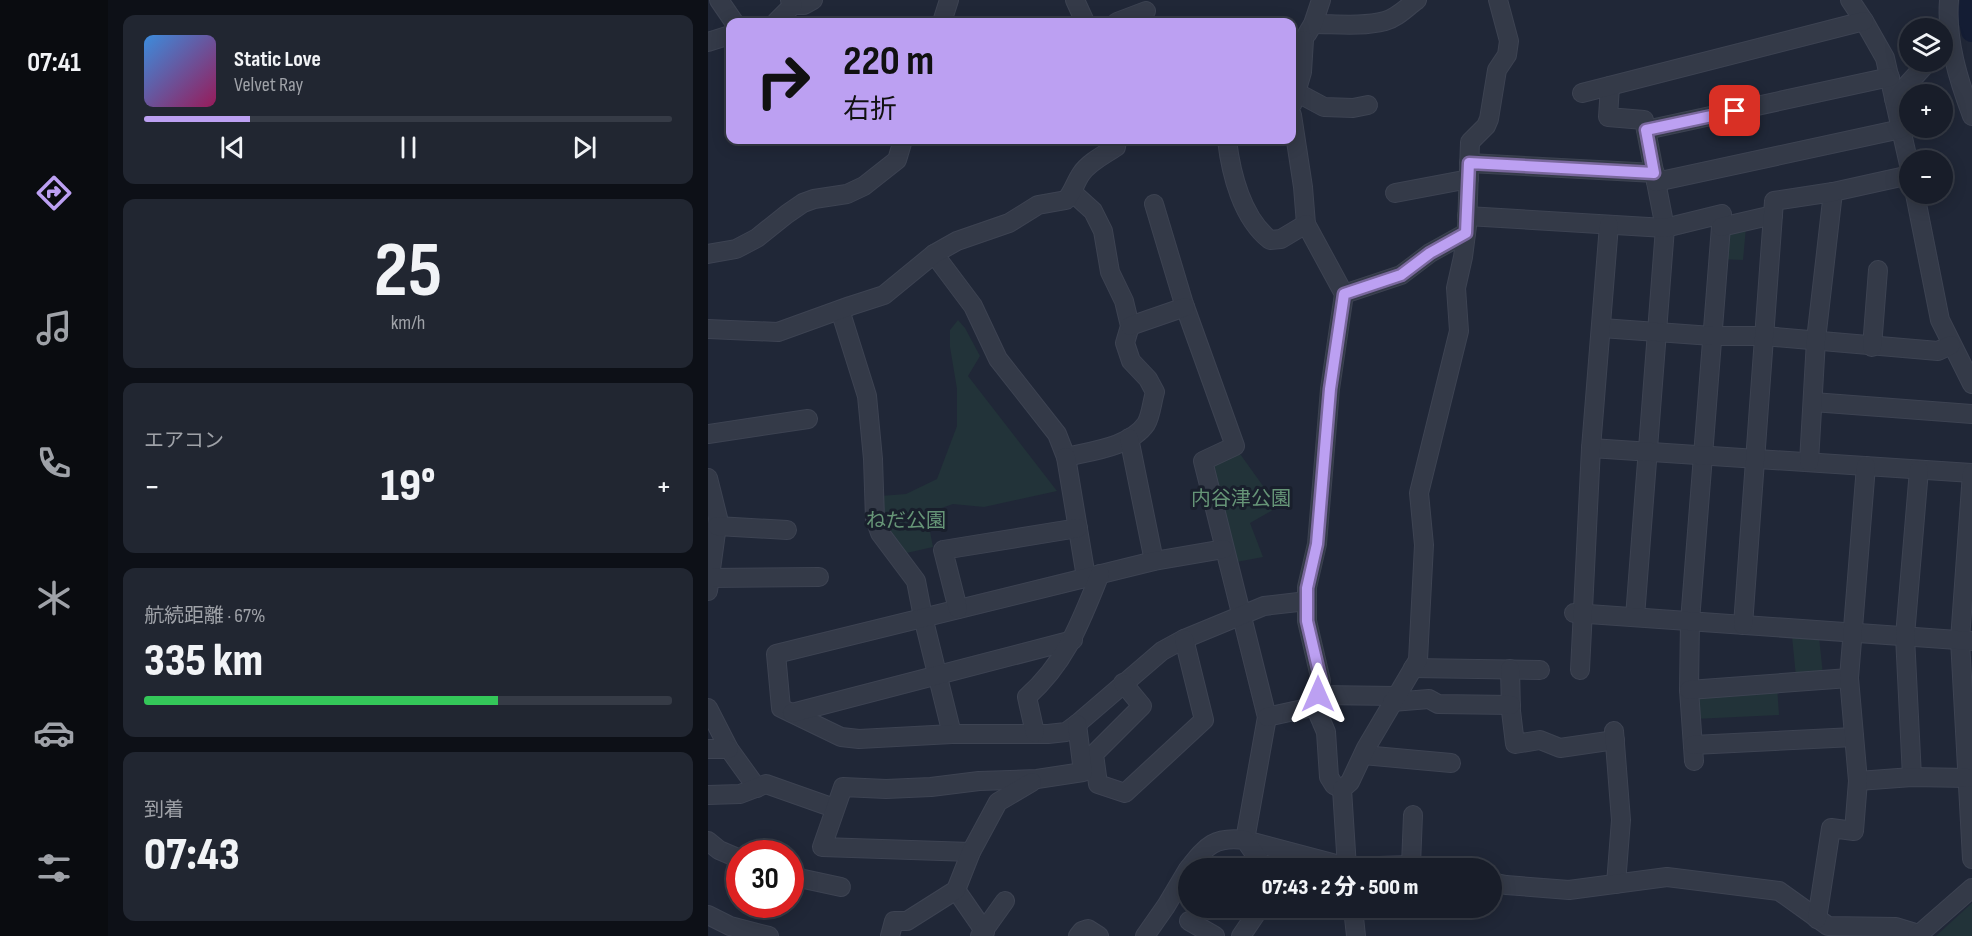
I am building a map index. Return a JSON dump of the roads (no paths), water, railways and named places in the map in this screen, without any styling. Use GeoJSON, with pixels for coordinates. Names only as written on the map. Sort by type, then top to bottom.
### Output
{"type":"FeatureCollection","features":[{"type":"Feature","properties":{"kind":"street"},"geometry":{"type":"LineString","coordinates":[[719,0],[731,18]]}},
{"type":"Feature","properties":{"kind":"street"},"geometry":{"type":"LineString","coordinates":[[779,18],[792,2],[804,5],[813,0]]}},
{"type":"Feature","properties":{"kind":"street"},"geometry":{"type":"LineString","coordinates":[[943,18],[949,0]]}},
{"type":"Feature","properties":{"kind":"street"},"geometry":{"type":"LineString","coordinates":[[1076,0],[1083,18]]}},
{"type":"Feature","properties":{"kind":"street"},"geometry":{"type":"LineString","coordinates":[[1296,94],[1302,72],[1303,36],[1321,0]]}},
{"type":"Feature","properties":{"kind":"street"},"geometry":{"type":"LineString","coordinates":[[1303,36],[1386,21],[1417,0]]}},
{"type":"Feature","properties":{"kind":"street"},"geometry":{"type":"LineString","coordinates":[[1429,699],[1418,660],[1424,545],[1419,493],[1459,331],[1456,288],[1467,225],[1470,142],[1486,126],[1489,119],[1497,70],[1507,55],[1509,41],[1498,0]]}},
{"type":"Feature","properties":{"kind":"street"},"geometry":{"type":"LineString","coordinates":[[1850,0],[1885,58],[1899,120]]}},
{"type":"Feature","properties":{"kind":"street"},"geometry":{"type":"LineString","coordinates":[[1948,18],[1949,0]]}},
{"type":"Feature","properties":{"kind":"street"},"geometry":{"type":"LineString","coordinates":[[1128,18],[1146,11]]}},
{"type":"Feature","properties":{"kind":"street"},"geometry":{"type":"LineString","coordinates":[[1582,93],[1864,21]]}},
{"type":"Feature","properties":{"kind":"street"},"geometry":{"type":"LineString","coordinates":[[708,42],[726,36]]}},
{"type":"Feature","properties":{"kind":"street"},"geometry":{"type":"LineString","coordinates":[[1953,60],[1972,116]]}},
{"type":"Feature","properties":{"kind":"street"},"geometry":{"type":"LineString","coordinates":[[1894,99],[1919,72]]}},
{"type":"Feature","properties":{"kind":"street"},"geometry":{"type":"LineString","coordinates":[[1646,130],[1890,77]]}},
{"type":"Feature","properties":{"kind":"street"},"geometry":{"type":"LineString","coordinates":[[1610,86],[1608,117],[1644,120],[1665,228],[1635,617]]}},
{"type":"Feature","properties":{"kind":"street"},"geometry":{"type":"LineString","coordinates":[[1296,101],[1324,107],[1353,108],[1368,105]]}},
{"type":"Feature","properties":{"kind":"street"},"geometry":{"type":"LineString","coordinates":[[1395,192],[1469,171],[1655,177],[1899,129]]}},
{"type":"Feature","properties":{"kind":"street"},"geometry":{"type":"LineString","coordinates":[[1296,141],[1306,225],[1344,294],[1330,389],[1317,544],[1307,588],[1307,621],[1321,681],[1318,700],[1326,732],[1329,777],[1334,785],[1342,789]]}},
{"type":"Feature","properties":{"kind":"street"},"geometry":{"type":"LineString","coordinates":[[708,254],[736,249],[757,238],[803,203],[847,194],[864,186],[897,160],[902,144]]}},
{"type":"Feature","properties":{"kind":"street"},"geometry":{"type":"LineString","coordinates":[[708,329],[778,332],[840,309],[884,296],[934,254],[957,241],[1009,223],[1038,206],[1066,200],[1080,174],[1089,165],[1116,147],[1116,144]]}},
{"type":"Feature","properties":{"kind":"street"},"geometry":{"type":"LineString","coordinates":[[1228,144],[1236,181],[1250,216],[1260,232],[1270,240],[1281,239],[1306,225]]}},
{"type":"Feature","properties":{"kind":"street"},"geometry":{"type":"LineString","coordinates":[[1743,625],[1774,201],[1833,192],[1899,177]]}},
{"type":"Feature","properties":{"kind":"street"},"geometry":{"type":"LineString","coordinates":[[1066,457],[1109,446],[1129,438],[1146,423],[1155,392],[1148,379],[1131,361],[1125,343],[1130,327],[1124,300],[1110,272],[1103,231],[1093,211],[1072,192]]}},
{"type":"Feature","properties":{"kind":"street"},"geometry":{"type":"LineString","coordinates":[[1809,462],[1816,340],[1833,192]]}},
{"type":"Feature","properties":{"kind":"street"},"geometry":{"type":"LineString","coordinates":[[1154,204],[1185,307],[1235,446],[1203,461],[1267,717],[1245,840],[1258,858]]}},
{"type":"Feature","properties":{"kind":"street"},"geometry":{"type":"LineString","coordinates":[[1916,204],[1940,321],[1972,384]]}},
{"type":"Feature","properties":{"kind":"street"},"geometry":{"type":"LineString","coordinates":[[1344,294],[1401,275],[1467,225],[1609,225],[1665,228],[1722,214],[1690,621],[1689,690],[1694,753],[1854,737]]}},
{"type":"Feature","properties":{"kind":"street"},"geometry":{"type":"LineString","coordinates":[[1721,227],[1773,215]]}},
{"type":"Feature","properties":{"kind":"street"},"geometry":{"type":"LineString","coordinates":[[1580,670],[1578,614],[1609,225]]}},
{"type":"Feature","properties":{"kind":"street"},"geometry":{"type":"LineString","coordinates":[[934,254],[973,306],[998,359],[1057,434],[1066,457],[1078,528],[1093,576],[1072,639],[1062,659],[1044,682],[1027,697],[1035,733]]}},
{"type":"Feature","properties":{"kind":"street"},"geometry":{"type":"LineString","coordinates":[[1872,347],[1878,270]]}},
{"type":"Feature","properties":{"kind":"street"},"geometry":{"type":"LineString","coordinates":[[1130,327],[1185,307]]}},
{"type":"Feature","properties":{"kind":"street"},"geometry":{"type":"LineString","coordinates":[[840,309],[867,396],[873,459],[875,519],[880,533],[916,581],[952,734]]}},
{"type":"Feature","properties":{"kind":"street"},"geometry":{"type":"LineString","coordinates":[[1602,328],[1712,336],[1764,336],[1938,351],[1951,345]]}},
{"type":"Feature","properties":{"kind":"street"},"geometry":{"type":"LineString","coordinates":[[1813,402],[1972,414]]}},
{"type":"Feature","properties":{"kind":"street"},"geometry":{"type":"LineString","coordinates":[[708,434],[808,419]]}},
{"type":"Feature","properties":{"kind":"street"},"geometry":{"type":"LineString","coordinates":[[1129,438],[1154,561]]}},
{"type":"Feature","properties":{"kind":"street"},"geometry":{"type":"LineString","coordinates":[[1591,448],[1972,473],[1966,640],[1972,859]]}},
{"type":"Feature","properties":{"kind":"street"},"geometry":{"type":"LineString","coordinates":[[1817,919],[1831,828],[1854,831],[1858,781],[1849,678],[1866,466]]}},
{"type":"Feature","properties":{"kind":"street"},"geometry":{"type":"LineString","coordinates":[[1912,777],[1905,636],[1919,470]]}},
{"type":"Feature","properties":{"kind":"street"},"geometry":{"type":"LineString","coordinates":[[708,478],[718,518],[709,584],[819,577]]}},
{"type":"Feature","properties":{"kind":"street"},"geometry":{"type":"LineString","coordinates":[[717,526],[788,530]]}},
{"type":"Feature","properties":{"kind":"street"},"geometry":{"type":"LineString","coordinates":[[958,609],[943,550],[1078,528]]}},
{"type":"Feature","properties":{"kind":"street"},"geometry":{"type":"LineString","coordinates":[[1224,549],[1154,561],[776,654],[781,708],[841,737],[859,739],[952,734],[1066,732],[1162,651],[1184,639],[1264,606],[1307,601]]}},
{"type":"Feature","properties":{"kind":"street"},"geometry":{"type":"LineString","coordinates":[[1578,614],[1966,640]]}},
{"type":"Feature","properties":{"kind":"street"},"geometry":{"type":"LineString","coordinates":[[792,713],[1072,639]]}},
{"type":"Feature","properties":{"kind":"street"},"geometry":{"type":"LineString","coordinates":[[1123,683],[1142,706],[1094,754],[1098,784],[1125,793],[1204,720],[1184,639]]}},
{"type":"Feature","properties":{"kind":"street"},"geometry":{"type":"LineString","coordinates":[[1342,789],[1350,782],[1394,699],[1421,668],[1540,670]]}},
{"type":"Feature","properties":{"kind":"street"},"geometry":{"type":"LineString","coordinates":[[1510,669],[1515,744],[1539,740],[1560,748],[1614,736],[1621,820],[1616,884]]}},
{"type":"Feature","properties":{"kind":"street"},"geometry":{"type":"LineString","coordinates":[[1689,690],[1849,678]]}},
{"type":"Feature","properties":{"kind":"street"},"geometry":{"type":"LineString","coordinates":[[1267,717],[1318,700],[1429,699],[1438,704],[1511,705]]}},
{"type":"Feature","properties":{"kind":"street"},"geometry":{"type":"LineString","coordinates":[[708,708],[729,749],[756,788]]}},
{"type":"Feature","properties":{"kind":"street"},"geometry":{"type":"LineString","coordinates":[[971,852],[822,847],[843,786],[886,789],[931,787],[979,781],[1037,779],[1083,772],[1077,724]]}},
{"type":"Feature","properties":{"kind":"street"},"geometry":{"type":"LineString","coordinates":[[708,749],[729,749]]}},
{"type":"Feature","properties":{"kind":"street"},"geometry":{"type":"LineString","coordinates":[[1363,756],[1451,763]]}},
{"type":"Feature","properties":{"kind":"street"},"geometry":{"type":"LineString","coordinates":[[1858,781],[1912,777],[1968,778]]}},
{"type":"Feature","properties":{"kind":"street"},"geometry":{"type":"LineString","coordinates":[[890,936],[894,921],[907,921],[956,890],[971,852],[998,802],[1037,779]]}},
{"type":"Feature","properties":{"kind":"street"},"geometry":{"type":"LineString","coordinates":[[708,795],[740,794],[766,784],[834,808]]}},
{"type":"Feature","properties":{"kind":"street"},"geometry":{"type":"LineString","coordinates":[[1342,789],[1346,858]]}},
{"type":"Feature","properties":{"kind":"street"},"geometry":{"type":"LineString","coordinates":[[1413,815],[1419,858]]}},
{"type":"Feature","properties":{"kind":"street"},"geometry":{"type":"LineString","coordinates":[[1198,858],[1208,846],[1231,838],[1311,858]]}},
{"type":"Feature","properties":{"kind":"street"},"geometry":{"type":"LineString","coordinates":[[708,841],[726,853]]}},
{"type":"Feature","properties":{"kind":"street"},"geometry":{"type":"LineString","coordinates":[[1502,884],[1569,890],[1667,877],[1779,891],[1828,926],[1896,927],[1918,935],[1972,888]]}},
{"type":"Feature","properties":{"kind":"street"},"geometry":{"type":"LineString","coordinates":[[804,879],[841,888]]}},
{"type":"Feature","properties":{"kind":"street"},"geometry":{"type":"LineString","coordinates":[[1145,936],[1178,886]]}},
{"type":"Feature","properties":{"kind":"street"},"geometry":{"type":"LineString","coordinates":[[956,890],[982,934],[1005,901]]}},
{"type":"Feature","properties":{"kind":"street"},"geometry":{"type":"LineString","coordinates":[[708,915],[730,926],[769,936]]}},
{"type":"Feature","properties":{"kind":"street"},"geometry":{"type":"LineString","coordinates":[[1241,936],[1253,918]]}},
{"type":"Feature","properties":{"kind":"street"},"geometry":{"type":"LineString","coordinates":[[1354,918],[1356,936]]}},
{"type":"Feature","properties":{"kind":"street"},"geometry":{"type":"LineString","coordinates":[[1189,921],[1215,936]]}},
{"type":"Feature","properties":{"kind":"street"},"geometry":{"type":"LineString","coordinates":[[1078,936],[1082,931],[1088,929],[1099,936]]}},
{"type":"Feature","properties":{"kind":"waterway"},"geometry":{"type":"LineString","coordinates":[[1971,0],[1969,16],[1972,31]]}},
{"type":"Feature","properties":{"kind":"park label","name":"内谷津公園"},"geometry":{"type":"Point","coordinates":[1241,498]}},
{"type":"Feature","properties":{"kind":"park label","name":"ねだ公園"},"geometry":{"type":"Point","coordinates":[906,520]}}]}
